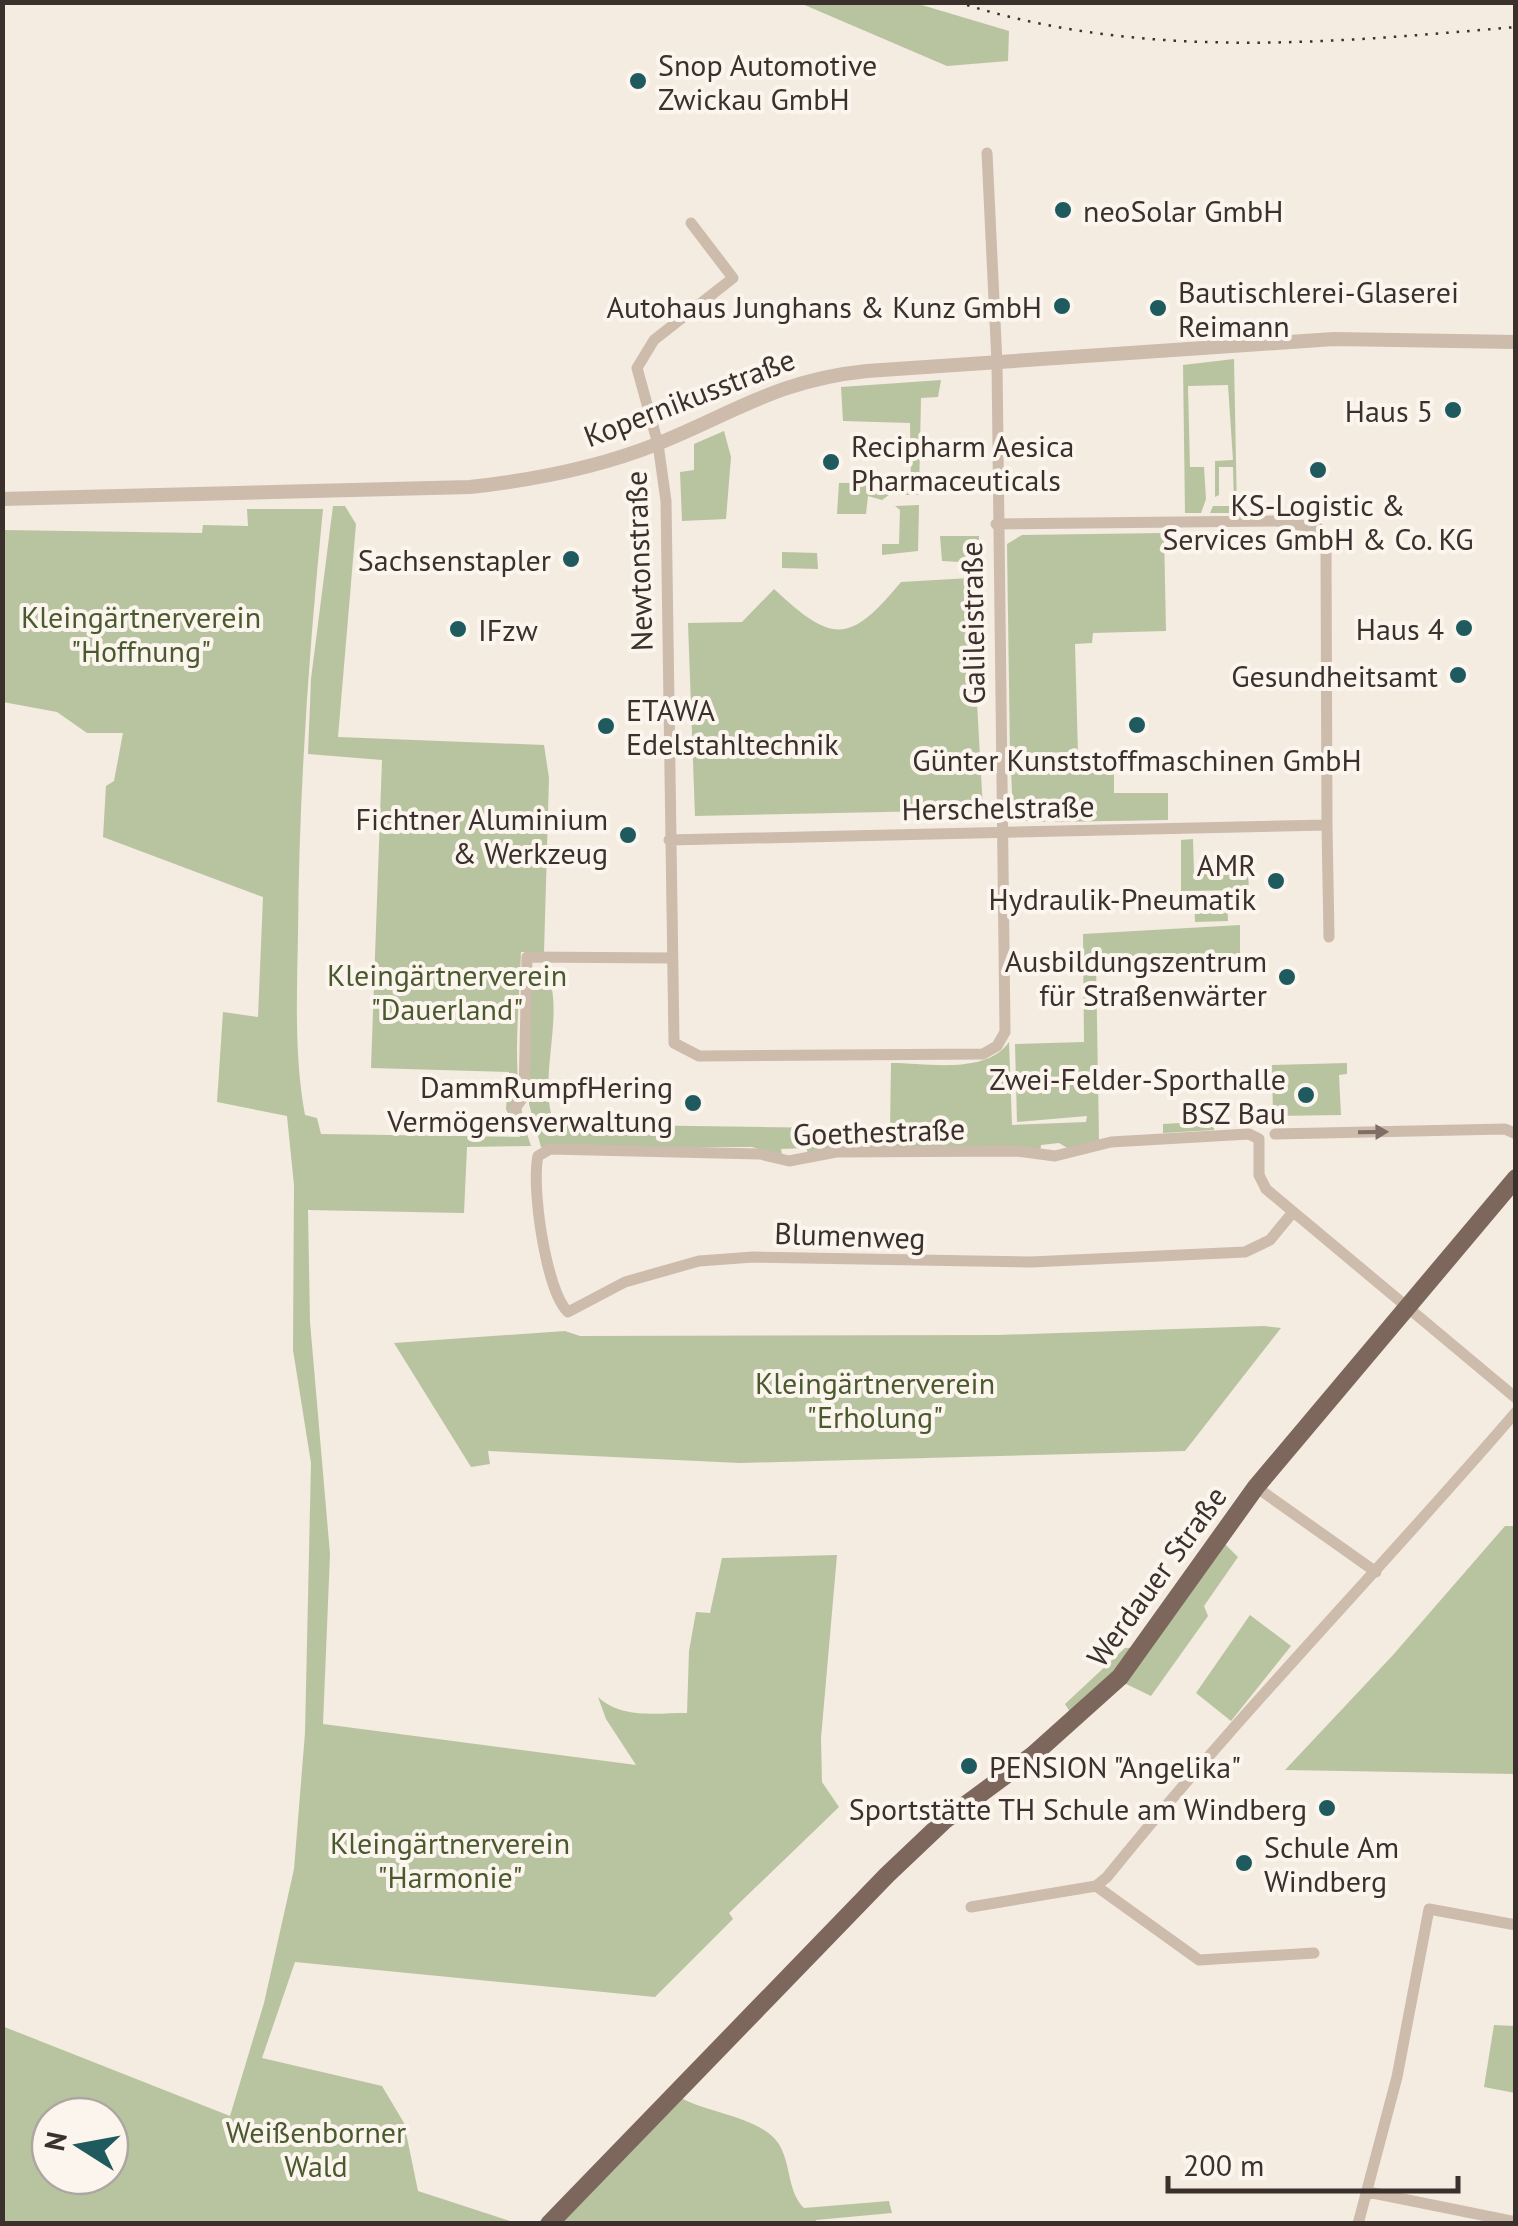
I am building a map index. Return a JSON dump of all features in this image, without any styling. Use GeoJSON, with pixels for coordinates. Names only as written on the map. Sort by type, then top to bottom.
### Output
{"type":"FeatureCollection","features":[{"type":"Feature","properties":{"kind":"main road","name":"Werdauer Straße"},"geometry":{"type":"LineString","coordinates":[[549,2224],[887,1875],[945,1820],[1033,1754],[1120,1677],[1256,1487],[1516,1178]]}},
{"type":"Feature","properties":{"kind":"street","name":"Galileistraße"},"geometry":{"type":"LineString","coordinates":[[987,153],[997,363],[999,832],[1006,1032]]}},
{"type":"Feature","properties":{"kind":"street","name":"Newtonstraße"},"geometry":{"type":"LineString","coordinates":[[691,222],[733,278],[669,326],[640,356],[637,380],[658,444],[666,501],[674,1042],[700,1056],[983,1054],[997,1046],[1006,1032]]}},
{"type":"Feature","properties":{"kind":"street","name":"Kopernikusstraße"},"geometry":{"type":"LineString","coordinates":[[2,498],[470,486],[545,478],[658,444],[735,405],[826,375],[1334,339],[1516,342]]}},
{"type":"Feature","properties":{"kind":"street"},"geometry":{"type":"LineString","coordinates":[[996,524],[1277,521],[1318,528],[1326,546],[1329,937]]}},
{"type":"Feature","properties":{"kind":"street","name":"Herschelstraße"},"geometry":{"type":"LineString","coordinates":[[669,840],[1327,826]]}},
{"type":"Feature","properties":{"kind":"street"},"geometry":{"type":"LineString","coordinates":[[514,1110],[524,1096],[527,958],[670,958]]}},
{"type":"Feature","properties":{"kind":"street"},"geometry":{"type":"LineString","coordinates":[[1275,1134],[1506,1128],[1516,1134]]}},
{"type":"Feature","properties":{"kind":"street","name":"Goethestraße"},"geometry":{"type":"LineString","coordinates":[[541,1152],[760,1154],[789,1161],[836,1152],[1017,1151],[1044,1157],[1132,1140],[1249,1134],[1260,1144],[1260,1181],[1516,1398]]}},
{"type":"Feature","properties":{"kind":"street","name":"Blumenweg"},"geometry":{"type":"LineString","coordinates":[[541,1152],[535,1177],[536,1199],[550,1266],[568,1312],[625,1282],[699,1261],[753,1257],[1031,1262],[1245,1252],[1270,1240],[1293,1212]]}},
{"type":"Feature","properties":{"kind":"street"},"geometry":{"type":"LineString","coordinates":[[971,1907],[1096,1886],[1322,1626],[1376,1572],[1516,1412]]}},
{"type":"Feature","properties":{"kind":"street"},"geometry":{"type":"LineString","coordinates":[[1256,1487],[1376,1572]]}},
{"type":"Feature","properties":{"kind":"street"},"geometry":{"type":"LineString","coordinates":[[1096,1886],[1199,1960],[1314,1952]]}},
{"type":"Feature","properties":{"kind":"street"},"geometry":{"type":"LineString","coordinates":[[1358,2224],[1397,2077],[1429,1910],[1516,1925]]}},
{"type":"Feature","properties":{"kind":"street"},"geometry":{"type":"LineString","coordinates":[[1368,2192],[1516,2222]]}},
{"type":"Feature","properties":{"kind":"green space"},"geometry":{"type":"Polygon","coordinates":[[[800,3],[915,3],[1009,31],[1008,61],[947,66],[800,3]]]}},
{"type":"Feature","properties":{"kind":"green space"},"geometry":{"type":"Polygon","coordinates":[[[1234,359],[1237,513],[1210,513],[1213,506],[1234,506],[1233,467],[1219,467],[1219,495],[1215,497],[1215,461],[1233,460],[1228,385],[1188,386],[1190,467],[1204,467],[1206,499],[1201,513],[1185,513],[1183,365],[1234,359]]]}},
{"type":"Feature","properties":{"kind":"green space"},"geometry":{"type":"Polygon","coordinates":[[[941,380],[938,397],[921,398],[919,495],[889,495],[882,500],[868,496],[866,514],[837,514],[839,483],[911,482],[910,423],[843,421],[841,387],[941,380]]]}},
{"type":"Feature","properties":{"kind":"green space"},"geometry":{"type":"Polygon","coordinates":[[[724,431],[731,457],[726,519],[682,521],[680,472],[694,470],[694,444],[724,431]]]}},
{"type":"Feature","properties":{"kind":"green space"},"geometry":{"type":"Polygon","coordinates":[[[919,505],[918,551],[882,555],[882,544],[899,544],[900,510],[895,506],[919,505]]]}},
{"type":"Feature","properties":{"kind":"green space"},"geometry":{"type":"Polygon","coordinates":[[[333,506],[345,506],[356,524],[338,737],[544,745],[549,778],[544,952],[521,952],[517,1026],[520,1099],[531,1146],[467,1147],[464,1213],[308,1210],[310,1322],[330,1554],[323,1724],[636,1765],[606,1719],[598,1697],[628,1712],[687,1713],[689,1651],[696,1612],[710,1613],[722,1558],[837,1555],[821,1738],[822,1782],[839,1807],[729,1913],[733,1919],[655,1997],[295,1962],[262,2058],[382,2086],[404,2123],[418,2191],[516,2223],[3,2223],[2,2026],[230,2116],[264,2003],[294,1869],[305,1733],[311,1463],[293,1350],[294,1185],[287,1116],[217,1102],[223,1012],[258,1017],[263,897],[103,837],[106,786],[114,781],[123,733],[87,733],[57,712],[3,702],[3,530],[202,533],[203,525],[248,526],[247,509],[323,509],[300,827],[297,1025],[305,1115],[317,1118],[321,1134],[520,1137],[506,1109],[509,1072],[371,1068],[382,760],[308,754],[311,679],[333,506]]]}},
{"type":"Feature","properties":{"kind":"green space"},"geometry":{"type":"Polygon","coordinates":[[[1164,533],[1166,631],[1093,633],[1092,643],[1075,644],[1078,754],[1070,760],[1069,752],[1040,753],[1040,760],[1010,755],[1007,544],[1022,535],[1164,533]]]}},
{"type":"Feature","properties":{"kind":"green space"},"geometry":{"type":"Polygon","coordinates":[[[940,536],[979,536],[979,563],[942,561],[940,536]]]}},
{"type":"Feature","properties":{"kind":"green space"},"geometry":{"type":"Polygon","coordinates":[[[782,552],[817,553],[818,569],[782,568],[782,552]]]}},
{"type":"Feature","properties":{"kind":"green space"},"geometry":{"type":"Polygon","coordinates":[[[970,578],[983,810],[695,816],[688,623],[742,622],[774,589],[811,620],[840,629],[867,617],[901,582],[970,578]]]}},
{"type":"Feature","properties":{"kind":"green space"},"geometry":{"type":"Polygon","coordinates":[[[1114,769],[1114,793],[1168,793],[1168,820],[1052,822],[1051,814],[1045,815],[1045,822],[1018,820],[1013,813],[1011,771],[1114,769]]]}},
{"type":"Feature","properties":{"kind":"green space"},"geometry":{"type":"Polygon","coordinates":[[[1193,839],[1194,872],[1248,872],[1249,890],[1181,891],[1181,840],[1193,839]]]}},
{"type":"Feature","properties":{"kind":"green space"},"geometry":{"type":"Polygon","coordinates":[[[1227,898],[1228,921],[1195,922],[1194,899],[1227,898]]]}},
{"type":"Feature","properties":{"kind":"green space"},"geometry":{"type":"Polygon","coordinates":[[[1240,925],[1240,959],[1096,961],[1099,1140],[1069,1149],[1059,1143],[1041,1145],[1040,1153],[809,1155],[806,1148],[781,1149],[782,1156],[752,1147],[541,1147],[529,1104],[531,983],[536,971],[544,971],[551,985],[553,1022],[548,1088],[555,1124],[890,1129],[891,1063],[971,1063],[999,1052],[1009,1042],[1012,1125],[1086,1122],[1087,1116],[1017,1122],[1015,1044],[1084,1042],[1083,934],[1240,925]]]}},
{"type":"Feature","properties":{"kind":"green space","name":"Zwei-Felder-Sporthalle BSZ Bau"},"geometry":{"type":"Polygon","coordinates":[[[1347,1063],[1347,1074],[1339,1075],[1341,1115],[1273,1116],[1272,1065],[1347,1063]]]}},
{"type":"Feature","properties":{"kind":"green space"},"geometry":{"type":"Polygon","coordinates":[[[1214,1121],[1214,1130],[1163,1133],[1163,1124],[1214,1121]]]}},
{"type":"Feature","properties":{"kind":"green space","name":"Kleingärtnerverein \"Erholung\""},"geometry":{"type":"Polygon","coordinates":[[[1281,1328],[1185,1451],[740,1463],[488,1451],[490,1464],[471,1467],[394,1343],[565,1331],[580,1336],[999,1335],[1281,1328]]]}},
{"type":"Feature","properties":{"kind":"green space"},"geometry":{"type":"Polygon","coordinates":[[[1505,1526],[1516,1526],[1515,1774],[1285,1770],[1393,1655],[1505,1526]]]}},
{"type":"Feature","properties":{"kind":"green space"},"geometry":{"type":"Polygon","coordinates":[[[1223,1542],[1238,1557],[1204,1606],[1208,1616],[1151,1696],[1124,1683],[1223,1542]]]}},
{"type":"Feature","properties":{"kind":"green space"},"geometry":{"type":"Polygon","coordinates":[[[1250,1615],[1291,1646],[1231,1721],[1196,1693],[1250,1615]]]}},
{"type":"Feature","properties":{"kind":"green space"},"geometry":{"type":"Polygon","coordinates":[[[1125,1648],[1134,1648],[1104,1683],[1070,1712],[1065,1704],[1125,1648]]]}},
{"type":"Feature","properties":{"kind":"green space"},"geometry":{"type":"Polygon","coordinates":[[[1494,2025],[1515,2026],[1515,2093],[1484,2087],[1494,2025]]]}},
{"type":"Feature","properties":{"kind":"green space"},"geometry":{"type":"Polygon","coordinates":[[[681,2098],[750,2123],[774,2138],[784,2156],[795,2195],[804,2208],[889,2201],[892,2213],[816,2220],[816,2224],[553,2224],[681,2098]]]}},
{"type":"Feature","properties":{"kind":"railway"},"geometry":{"type":"LineString","coordinates":[[957,2],[1026,21],[1165,40],[1305,42],[1516,27]]}},
{"type":"Feature","properties":{"kind":"place","name":"Snop Automotive Zwickau GmbH"},"geometry":{"type":"Point","coordinates":[638,81]}},
{"type":"Feature","properties":{"kind":"place","name":"neoSolar GmbH"},"geometry":{"type":"Point","coordinates":[1063,210]}},
{"type":"Feature","properties":{"kind":"place","name":"Autohaus Junghans & Kunz GmbH"},"geometry":{"type":"Point","coordinates":[1062,306]}},
{"type":"Feature","properties":{"kind":"place","name":"Bautischlerei-Glaserei Reimann"},"geometry":{"type":"Point","coordinates":[1158,308]}},
{"type":"Feature","properties":{"kind":"place","name":"Haus 5"},"geometry":{"type":"Point","coordinates":[1453,410]}},
{"type":"Feature","properties":{"kind":"place","name":"Recipharm Aesica Pharmaceuticals"},"geometry":{"type":"Point","coordinates":[831,462]}},
{"type":"Feature","properties":{"kind":"place","name":"KS-Logistic & Services GmbH & Co. KG"},"geometry":{"type":"Point","coordinates":[1318,470]}},
{"type":"Feature","properties":{"kind":"place","name":"Sachsenstapler"},"geometry":{"type":"Point","coordinates":[571,559]}},
{"type":"Feature","properties":{"kind":"place","name":"Haus 4"},"geometry":{"type":"Point","coordinates":[1464,628]}},
{"type":"Feature","properties":{"kind":"place","name":"IFzw"},"geometry":{"type":"Point","coordinates":[458,629]}},
{"type":"Feature","properties":{"kind":"place","name":"Gesundheitsamt"},"geometry":{"type":"Point","coordinates":[1458,675]}},
{"type":"Feature","properties":{"kind":"place","name":"Günter Kunststoffmaschinen GmbH"},"geometry":{"type":"Point","coordinates":[1137,725]}},
{"type":"Feature","properties":{"kind":"place","name":"ETAWA Edelstahltechnik"},"geometry":{"type":"Point","coordinates":[606,726]}},
{"type":"Feature","properties":{"kind":"place","name":"Fichtner Aluminium & Werkzeug"},"geometry":{"type":"Point","coordinates":[628,835]}},
{"type":"Feature","properties":{"kind":"place","name":"AMR Hydraulik-Pneumatik"},"geometry":{"type":"Point","coordinates":[1276,881]}},
{"type":"Feature","properties":{"kind":"place","name":"Ausbildungszentrum für Straßenwärter"},"geometry":{"type":"Point","coordinates":[1287,977]}},
{"type":"Feature","properties":{"kind":"place","name":"Zwei-Felder-Sporthalle BSZ Bau"},"geometry":{"type":"Point","coordinates":[1306,1095]}},
{"type":"Feature","properties":{"kind":"place","name":"DammRumpfHering Vermögensverwaltung"},"geometry":{"type":"Point","coordinates":[693,1103]}},
{"type":"Feature","properties":{"kind":"place","name":"PENSION \"Angelika\""},"geometry":{"type":"Point","coordinates":[969,1766]}},
{"type":"Feature","properties":{"kind":"place","name":"Sportstätte TH Schule am Windberg"},"geometry":{"type":"Point","coordinates":[1327,1808]}},
{"type":"Feature","properties":{"kind":"place","name":"Schule Am Windberg"},"geometry":{"type":"Point","coordinates":[1244,1863]}},
{"type":"Feature","properties":{"kind":"park label","name":"Kleingärtnerverein \"Hoffnung\""},"geometry":{"type":"Point","coordinates":[141,633]}},
{"type":"Feature","properties":{"kind":"park label","name":"Kleingärtnerverein \"Dauerland\""},"geometry":{"type":"Point","coordinates":[447,991]}},
{"type":"Feature","properties":{"kind":"park label","name":"Kleingärtnerverein \"Harmonie\""},"geometry":{"type":"Point","coordinates":[450,1859]}},
{"type":"Feature","properties":{"kind":"park label","name":"Weißenborner Wald"},"geometry":{"type":"Point","coordinates":[316,2148]}}]}
